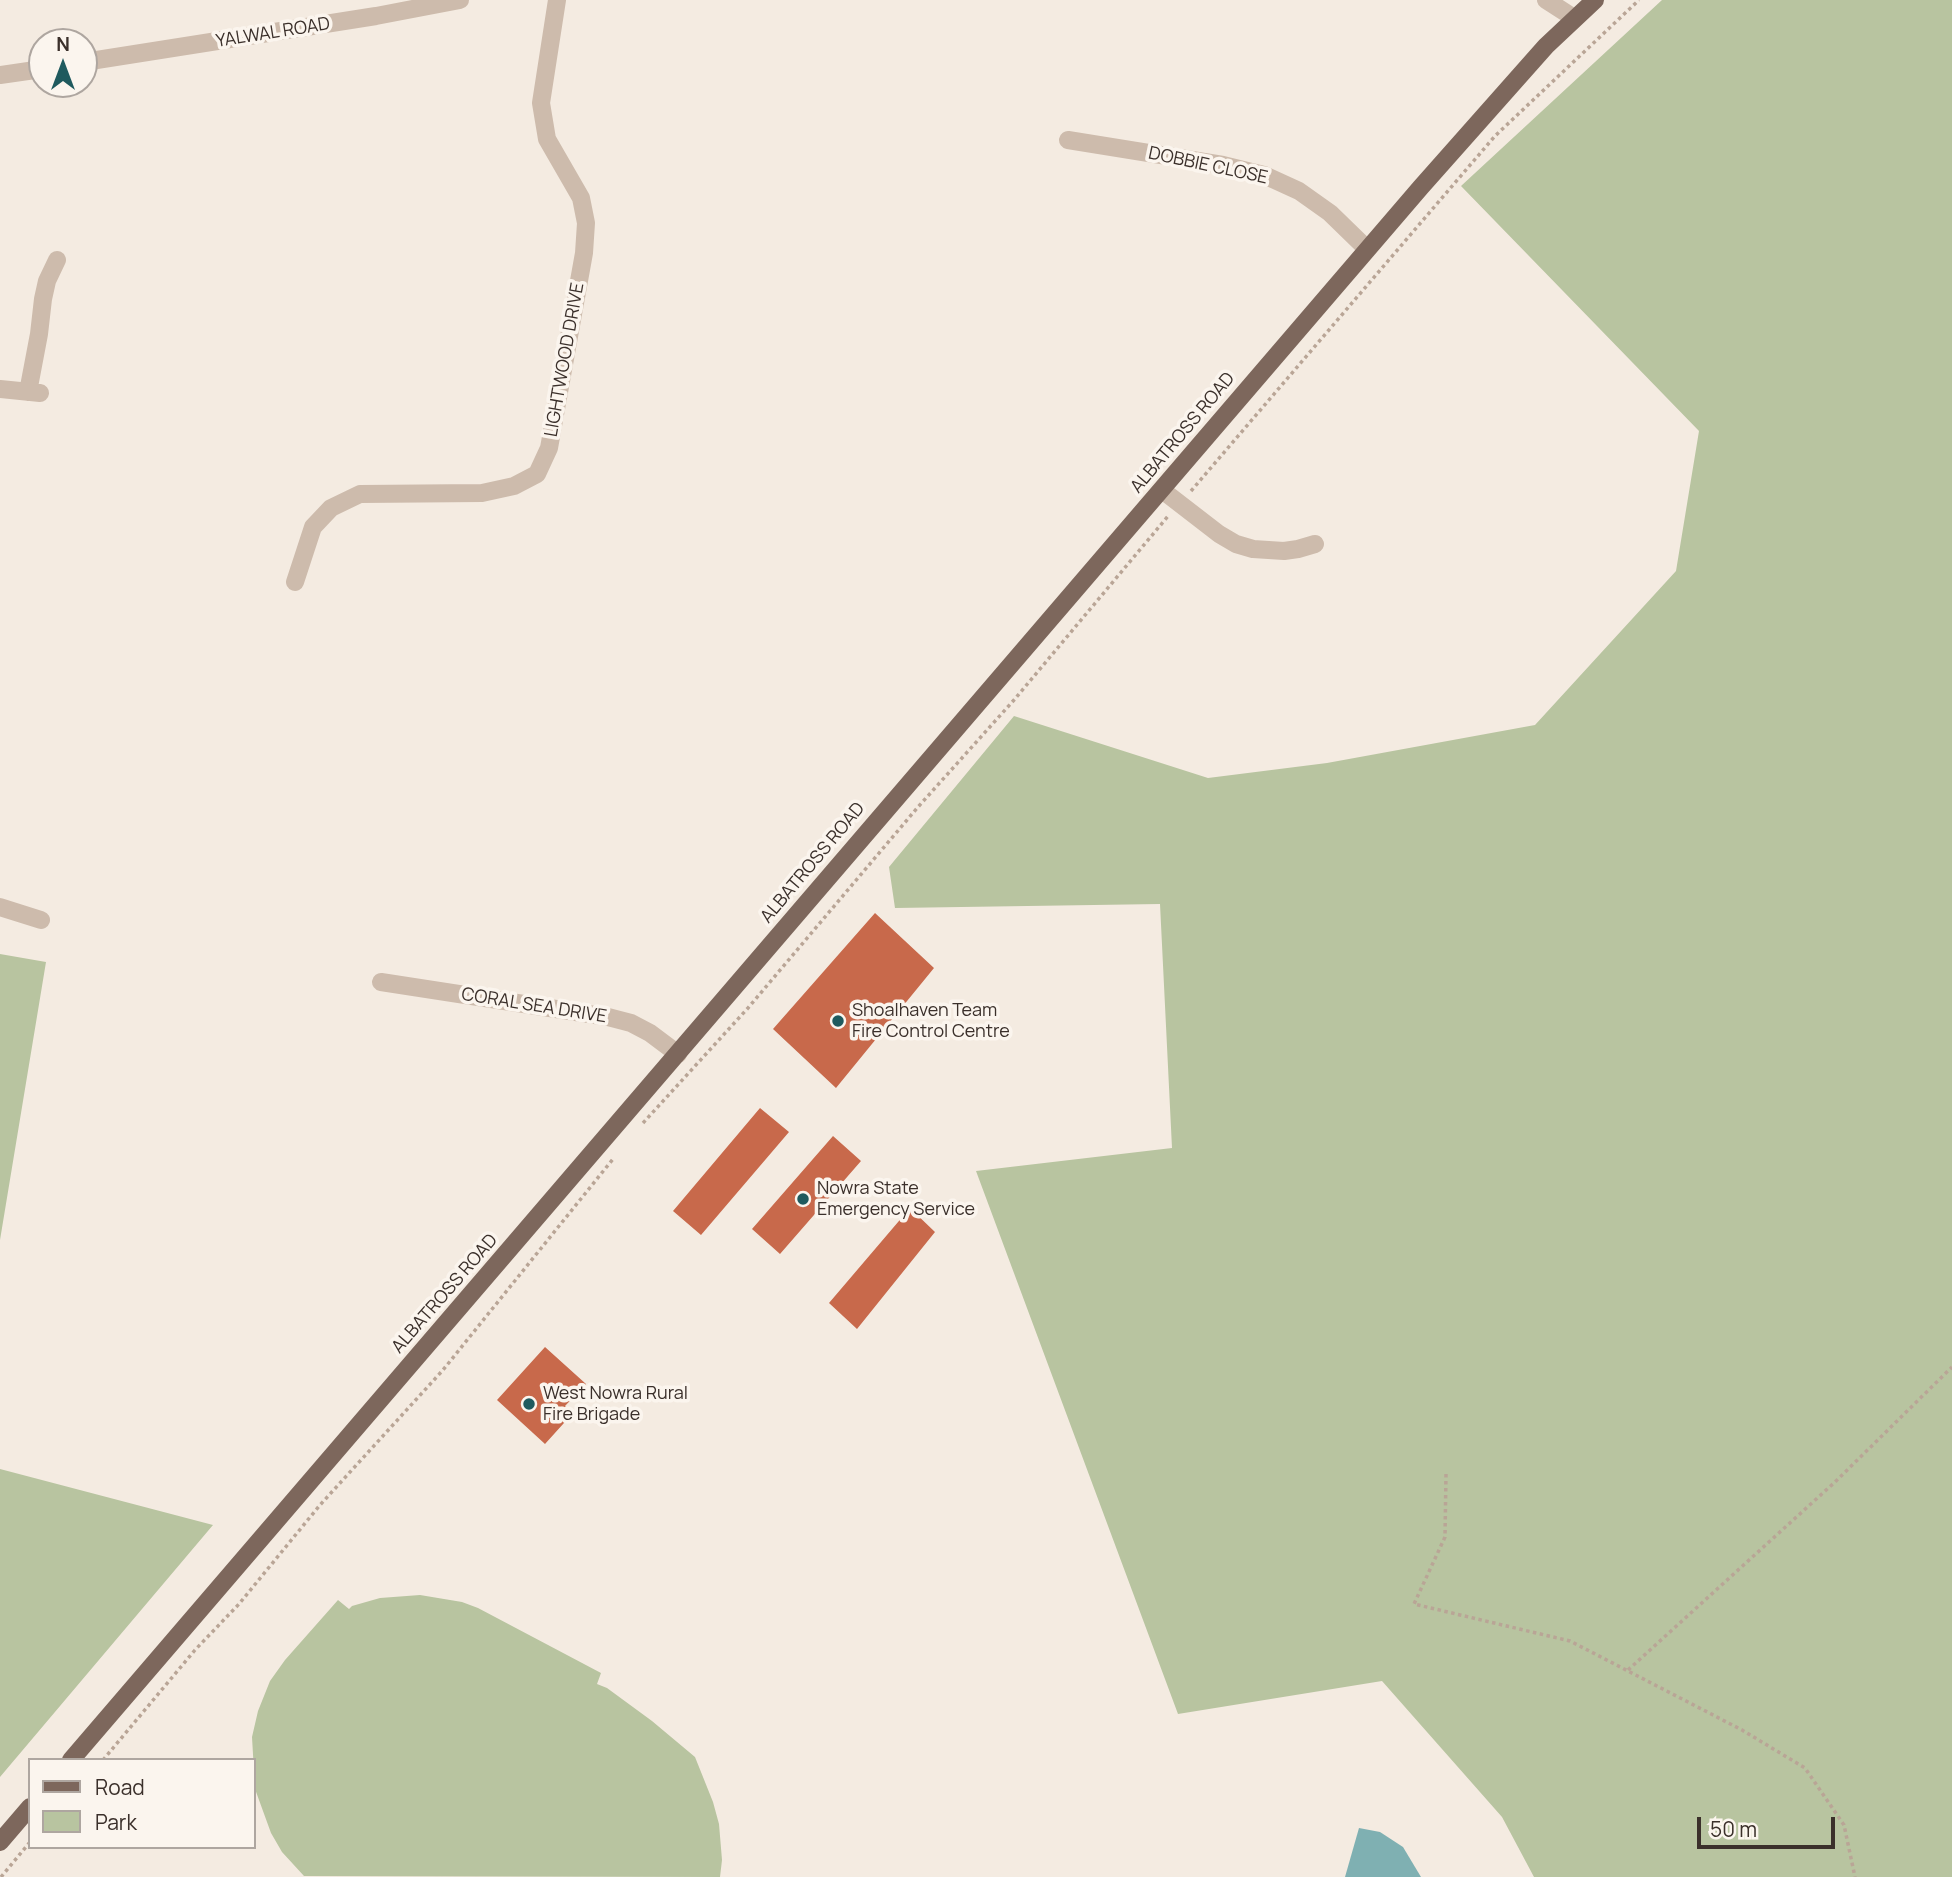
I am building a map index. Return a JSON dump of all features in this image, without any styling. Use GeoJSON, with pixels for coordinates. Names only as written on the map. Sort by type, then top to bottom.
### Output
{"type":"FeatureCollection","features":[{"type":"Feature","properties":{"kind":"main road","name":"ALBATROSS ROAD"},"geometry":{"type":"LineString","coordinates":[[73,1758],[1467,134],[1546,46],[1595,0]]}},
{"type":"Feature","properties":{"kind":"main road"},"geometry":{"type":"LineString","coordinates":[[0,1842],[28,1809]]}},
{"type":"Feature","properties":{"kind":"street","name":"YALWAL ROAD"},"geometry":{"type":"LineString","coordinates":[[98,59],[374,8],[460,0]]}},
{"type":"Feature","properties":{"kind":"street","name":"LIGHTWOOD DRIVE"},"geometry":{"type":"LineString","coordinates":[[295,582],[313,527],[331,508],[360,494],[482,493],[514,486],[537,474],[549,448],[584,253],[586,223],[581,198],[547,139],[541,103],[557,0]]}},
{"type":"Feature","properties":{"kind":"street"},"geometry":{"type":"LineString","coordinates":[[1546,0],[1574,18]]}},
{"type":"Feature","properties":{"kind":"street"},"geometry":{"type":"LineString","coordinates":[[0,75],[28,71]]}},
{"type":"Feature","properties":{"kind":"street","name":"DOBBIE CLOSE"},"geometry":{"type":"LineString","coordinates":[[1068,140],[1223,165],[1264,175],[1299,191],[1330,213],[1367,250]]}},
{"type":"Feature","properties":{"kind":"street"},"geometry":{"type":"LineString","coordinates":[[0,389],[34,392],[43,299],[47,281],[57,260]]}},
{"type":"Feature","properties":{"kind":"street"},"geometry":{"type":"LineString","coordinates":[[1163,490],[1229,541],[1244,547],[1284,551],[1315,544]]}},
{"type":"Feature","properties":{"kind":"street"},"geometry":{"type":"LineString","coordinates":[[0,907],[41,920]]}},
{"type":"Feature","properties":{"kind":"street","name":"CORAL SEA DRIVE"},"geometry":{"type":"LineString","coordinates":[[382,982],[608,1017],[631,1023],[650,1033],[678,1054]]}},
{"type":"Feature","properties":{"kind":"path"},"geometry":{"type":"LineString","coordinates":[[642,1125],[748,1008],[918,807],[1014,700],[1495,136],[1639,0]]}},
{"type":"Feature","properties":{"kind":"path"},"geometry":{"type":"LineString","coordinates":[[105,1758],[320,1506],[443,1370],[482,1318],[615,1156]]}},
{"type":"Feature","properties":{"kind":"path"},"geometry":{"type":"LineString","coordinates":[[1628,1670],[1835,1482],[1952,1367]]}},
{"type":"Feature","properties":{"kind":"path"},"geometry":{"type":"LineString","coordinates":[[1446,1474],[1445,1537],[1414,1604],[1570,1641],[1742,1730],[1805,1768],[1844,1825],[1855,1877]]}},
{"type":"Feature","properties":{"kind":"path"},"geometry":{"type":"LineString","coordinates":[[1,1877],[28,1844]]}},
{"type":"Feature","properties":{"kind":"green space"},"geometry":{"type":"Polygon","coordinates":[[[1662,0],[1952,0],[1952,1877],[1534,1877],[1502,1817],[1382,1681],[1178,1714],[976,1171],[1172,1148],[1160,904],[895,908],[889,867],[1014,716],[1208,778],[1327,763],[1535,725],[1676,571],[1699,431],[1461,186],[1662,0]]]}},
{"type":"Feature","properties":{"kind":"green space"},"geometry":{"type":"Polygon","coordinates":[[[0,954],[46,962],[0,1240],[0,954]]]}},
{"type":"Feature","properties":{"kind":"green space"},"geometry":{"type":"Polygon","coordinates":[[[0,1469],[213,1525],[0,1777],[0,1469]]]}},
{"type":"Feature","properties":{"kind":"green space"},"geometry":{"type":"Polygon","coordinates":[[[420,1595],[462,1602],[601,1673],[597,1684],[607,1688],[652,1721],[695,1757],[719,1824],[722,1860],[720,1877],[304,1876],[282,1852],[271,1833],[256,1792],[256,1758],[253,1758],[252,1737],[258,1711],[270,1681],[285,1660],[338,1600],[349,1609],[380,1598],[420,1595]]]}},
{"type":"Feature","properties":{"kind":"water"},"geometry":{"type":"Polygon","coordinates":[[[1359,1828],[1380,1832],[1403,1847],[1421,1877],[1345,1877],[1359,1828]]]}},
{"type":"Feature","properties":{"kind":"building"},"geometry":{"type":"Polygon","coordinates":[[[875,913],[934,968],[836,1088],[773,1029],[875,913]]]}},
{"type":"Feature","properties":{"kind":"building"},"geometry":{"type":"Polygon","coordinates":[[[760,1108],[789,1132],[701,1235],[673,1211],[760,1108]]]}},
{"type":"Feature","properties":{"kind":"building","name":"Nowra State Emergency Service"},"geometry":{"type":"Polygon","coordinates":[[[833,1136],[861,1161],[780,1254],[752,1229],[833,1136]]]}},
{"type":"Feature","properties":{"kind":"building"},"geometry":{"type":"Polygon","coordinates":[[[910,1208],[935,1232],[857,1329],[829,1303],[910,1208]]]}},
{"type":"Feature","properties":{"kind":"building"},"geometry":{"type":"Polygon","coordinates":[[[545,1347],[586,1384],[565,1406],[573,1413],[545,1444],[497,1400],[545,1347]]]}},
{"type":"Feature","properties":{"kind":"place","name":"Shoalhaven Team Fire Control Centre"},"geometry":{"type":"Point","coordinates":[838,1021]}},
{"type":"Feature","properties":{"kind":"place","name":"Nowra State Emergency Service"},"geometry":{"type":"Point","coordinates":[803,1199]}},
{"type":"Feature","properties":{"kind":"place","name":"West Nowra Rural Fire Brigade"},"geometry":{"type":"Point","coordinates":[529,1404]}}]}
